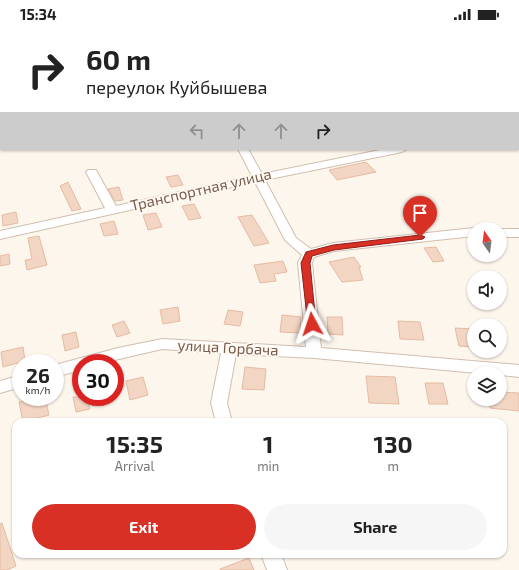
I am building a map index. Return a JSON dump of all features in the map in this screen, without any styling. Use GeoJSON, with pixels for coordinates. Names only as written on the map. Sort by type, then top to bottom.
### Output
{"type":"FeatureCollection","features":[{"type":"Feature","properties":{"kind":"street"},"geometry":{"type":"LineString","coordinates":[[244,150],[291,240],[309,254]]}},
{"type":"Feature","properties":{"kind":"street","name":"Транспортная улица"},"geometry":{"type":"LineString","coordinates":[[0,235],[289,170],[397,150]]}},
{"type":"Feature","properties":{"kind":"street"},"geometry":{"type":"LineString","coordinates":[[92,172],[112,210]]}},
{"type":"Feature","properties":{"kind":"street"},"geometry":{"type":"LineString","coordinates":[[309,254],[333,247],[467,233]]}},
{"type":"Feature","properties":{"kind":"street"},"geometry":{"type":"LineString","coordinates":[[507,233],[519,233]]}},
{"type":"Feature","properties":{"kind":"street"},"geometry":{"type":"LineString","coordinates":[[309,254],[306,263],[314,353]]}},
{"type":"Feature","properties":{"kind":"street","name":"улица Горбача"},"geometry":{"type":"LineString","coordinates":[[114,354],[162,344],[314,353],[519,371]]}},
{"type":"Feature","properties":{"kind":"street"},"geometry":{"type":"LineString","coordinates":[[223,418],[219,403],[230,348]]}},
{"type":"Feature","properties":{"kind":"street"},"geometry":{"type":"LineString","coordinates":[[0,387],[12,384]]}},
{"type":"Feature","properties":{"kind":"street"},"geometry":{"type":"LineString","coordinates":[[272,558],[277,570]]}},
{"type":"Feature","properties":{"kind":"building"},"geometry":{"type":"Polygon","coordinates":[[[366,162],[376,172],[337,180],[329,170],[366,162]]]}},
{"type":"Feature","properties":{"kind":"building"},"geometry":{"type":"Polygon","coordinates":[[[178,175],[183,185],[171,187],[166,177],[178,175]]]}},
{"type":"Feature","properties":{"kind":"building"},"geometry":{"type":"Polygon","coordinates":[[[68,182],[81,209],[72,211],[60,186],[68,182]]]}},
{"type":"Feature","properties":{"kind":"building"},"geometry":{"type":"Polygon","coordinates":[[[119,187],[123,200],[115,201],[108,189],[119,187]]]}},
{"type":"Feature","properties":{"kind":"building"},"geometry":{"type":"Polygon","coordinates":[[[194,204],[201,218],[189,220],[182,206],[194,204]]]}},
{"type":"Feature","properties":{"kind":"building"},"geometry":{"type":"Polygon","coordinates":[[[16,212],[18,223],[3,226],[2,215],[16,212]]]}},
{"type":"Feature","properties":{"kind":"building"},"geometry":{"type":"Polygon","coordinates":[[[156,213],[162,227],[148,230],[143,215],[156,213]]]}},
{"type":"Feature","properties":{"kind":"building"},"geometry":{"type":"Polygon","coordinates":[[[252,215],[269,243],[254,246],[238,217],[252,215]]]}},
{"type":"Feature","properties":{"kind":"building"},"geometry":{"type":"Polygon","coordinates":[[[114,221],[118,234],[104,236],[100,224],[114,221]]]}},
{"type":"Feature","properties":{"kind":"building"},"geometry":{"type":"Polygon","coordinates":[[[39,236],[47,265],[27,270],[25,260],[32,259],[28,238],[39,236]]]}},
{"type":"Feature","properties":{"kind":"building"},"geometry":{"type":"Polygon","coordinates":[[[436,247],[444,261],[433,262],[424,248],[436,247]]]}},
{"type":"Feature","properties":{"kind":"building"},"geometry":{"type":"Polygon","coordinates":[[[9,254],[10,264],[0,266],[0,256],[9,254]]]}},
{"type":"Feature","properties":{"kind":"building"},"geometry":{"type":"Polygon","coordinates":[[[354,257],[361,267],[359,267],[363,280],[342,282],[329,262],[354,257]]]}},
{"type":"Feature","properties":{"kind":"building"},"geometry":{"type":"Polygon","coordinates":[[[283,261],[287,272],[274,274],[276,281],[260,283],[254,265],[283,261]]]}},
{"type":"Feature","properties":{"kind":"building"},"geometry":{"type":"Polygon","coordinates":[[[178,307],[180,321],[163,324],[160,310],[178,307]]]}},
{"type":"Feature","properties":{"kind":"building"},"geometry":{"type":"Polygon","coordinates":[[[228,310],[243,312],[240,326],[224,324],[228,310]]]}},
{"type":"Feature","properties":{"kind":"building"},"geometry":{"type":"Polygon","coordinates":[[[282,315],[301,317],[300,333],[280,332],[282,315]]]}},
{"type":"Feature","properties":{"kind":"building"},"geometry":{"type":"Polygon","coordinates":[[[327,317],[342,317],[343,335],[328,334],[327,317]]]}},
{"type":"Feature","properties":{"kind":"building"},"geometry":{"type":"Polygon","coordinates":[[[124,321],[130,333],[117,337],[112,325],[124,321]]]}},
{"type":"Feature","properties":{"kind":"building"},"geometry":{"type":"Polygon","coordinates":[[[398,321],[420,322],[424,340],[400,339],[398,321]]]}},
{"type":"Feature","properties":{"kind":"building"},"geometry":{"type":"Polygon","coordinates":[[[455,328],[467,329],[467,347],[459,346],[455,328]]]}},
{"type":"Feature","properties":{"kind":"building"},"geometry":{"type":"Polygon","coordinates":[[[76,332],[79,347],[65,351],[62,335],[76,332]]]}},
{"type":"Feature","properties":{"kind":"building"},"geometry":{"type":"Polygon","coordinates":[[[23,347],[24,354],[12,354],[12,365],[3,367],[1,352],[23,347]]]}},
{"type":"Feature","properties":{"kind":"building"},"geometry":{"type":"Polygon","coordinates":[[[245,367],[266,369],[264,390],[242,389],[245,367]]]}},
{"type":"Feature","properties":{"kind":"building"},"geometry":{"type":"Polygon","coordinates":[[[366,376],[395,377],[399,404],[369,403],[366,376]]]}},
{"type":"Feature","properties":{"kind":"building"},"geometry":{"type":"Polygon","coordinates":[[[143,377],[148,395],[130,400],[126,381],[143,377]]]}},
{"type":"Feature","properties":{"kind":"building"},"geometry":{"type":"Polygon","coordinates":[[[425,383],[443,383],[448,404],[429,404],[425,383]]]}},
{"type":"Feature","properties":{"kind":"building"},"geometry":{"type":"Polygon","coordinates":[[[507,392],[519,393],[519,411],[490,408],[490,406],[507,406],[507,392]]]}},
{"type":"Feature","properties":{"kind":"building"},"geometry":{"type":"Polygon","coordinates":[[[20,406],[47,406],[49,415],[38,418],[22,418],[20,406]]]}},
{"type":"Feature","properties":{"kind":"building"},"geometry":{"type":"Polygon","coordinates":[[[75,406],[89,406],[90,409],[76,412],[75,406]]]}},
{"type":"Feature","properties":{"kind":"building"},"geometry":{"type":"Polygon","coordinates":[[[2,523],[12,558],[13,558],[16,566],[7,570],[0,570],[0,524],[2,523]]]}},
{"type":"Feature","properties":{"kind":"building"},"geometry":{"type":"Polygon","coordinates":[[[249,558],[254,570],[220,570],[220,569],[249,558]]]}},
{"type":"Feature","properties":{"kind":"route"},"geometry":{"type":"LineString","coordinates":[[312,324],[306,263],[309,254],[333,247],[420,237]]}}]}
